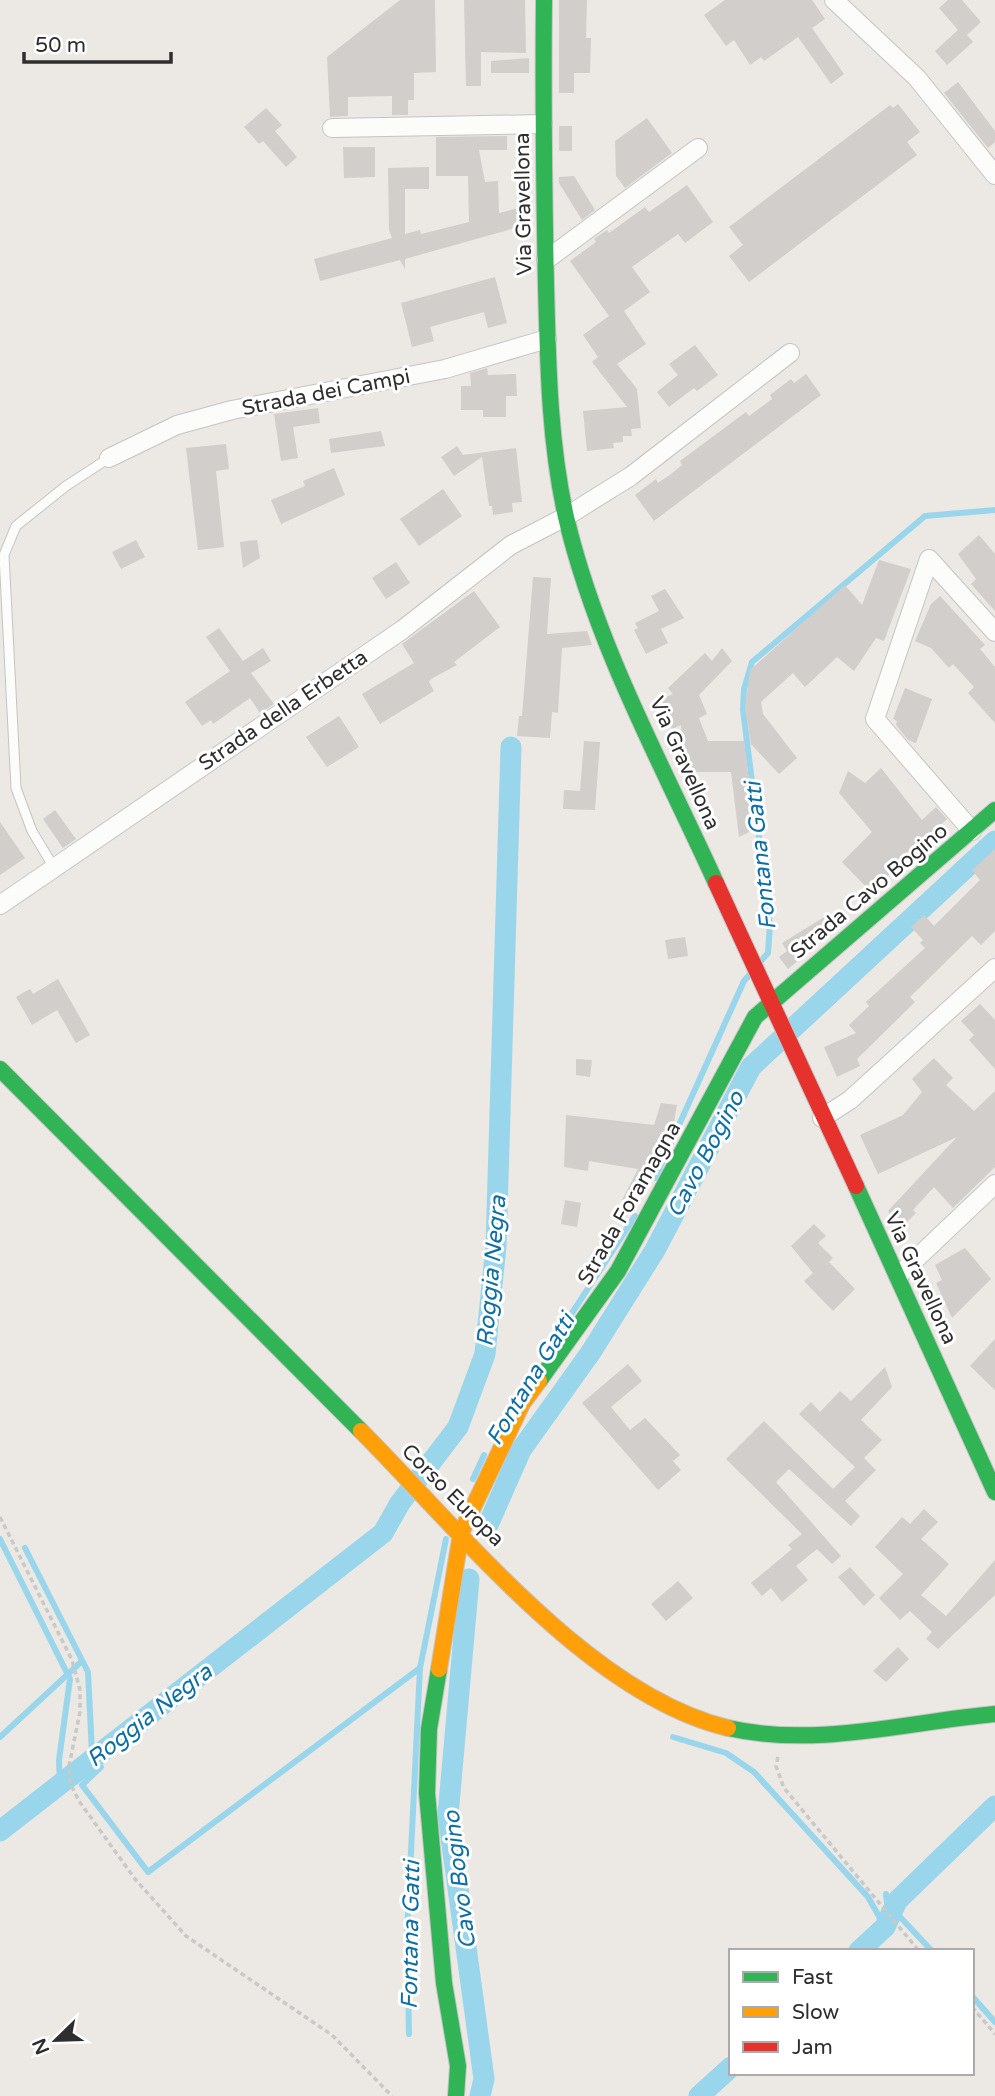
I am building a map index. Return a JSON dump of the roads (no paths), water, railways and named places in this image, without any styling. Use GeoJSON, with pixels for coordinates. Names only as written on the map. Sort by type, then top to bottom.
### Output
{"type":"FeatureCollection","features":[{"type":"Feature","properties":{"kind":"street","name":"Via Gravellona"},"geometry":{"type":"LineString","coordinates":[[544,0],[542,124],[547,339],[556,459],[566,516],[580,565],[607,637],[776,1019],[898,1276],[995,1492]]}},
{"type":"Feature","properties":{"kind":"street"},"geometry":{"type":"LineString","coordinates":[[834,0],[917,78],[995,175]]}},
{"type":"Feature","properties":{"kind":"street"},"geometry":{"type":"LineString","coordinates":[[331,128],[542,124]]}},
{"type":"Feature","properties":{"kind":"street"},"geometry":{"type":"LineString","coordinates":[[545,260],[698,148]]}},
{"type":"Feature","properties":{"kind":"street","name":"Strada dei Campi"},"geometry":{"type":"LineString","coordinates":[[109,458],[177,425],[232,410],[446,369],[547,339]]}},
{"type":"Feature","properties":{"kind":"street","name":"Strada della Erbetta"},"geometry":{"type":"LineString","coordinates":[[0,905],[402,630],[511,545],[566,516],[631,476],[790,353]]}},
{"type":"Feature","properties":{"kind":"street"},"geometry":{"type":"LineString","coordinates":[[972,831],[875,719],[929,559],[995,632]]}},
{"type":"Feature","properties":{"kind":"street","name":"Strada Cavo Bogino"},"geometry":{"type":"LineString","coordinates":[[769,1003],[995,810]]}},
{"type":"Feature","properties":{"kind":"street"},"geometry":{"type":"LineString","coordinates":[[822,1118],[850,1100],[995,968]]}},
{"type":"Feature","properties":{"kind":"street","name":"Strada Foramagna"},"geometry":{"type":"LineString","coordinates":[[456,2096],[458,2066],[444,1983],[427,1793],[429,1729],[461,1533],[522,1404],[618,1271],[755,1017],[769,1003]]}},
{"type":"Feature","properties":{"kind":"street","name":"Corso Europa"},"geometry":{"type":"LineString","coordinates":[[0,1069],[461,1533],[546,1615],[637,1689],[713,1724],[785,1735],[837,1737],[988,1714]]}},
{"type":"Feature","properties":{"kind":"street"},"geometry":{"type":"LineString","coordinates":[[898,1276],[995,1184]]}},
{"type":"Feature","properties":{"kind":"lane"},"geometry":{"type":"LineString","coordinates":[[54,866],[32,831],[16,788],[5,555],[16,526],[66,486],[109,458]]}},
{"type":"Feature","properties":{"kind":"waterway","name":"Fontana Gatti"},"geometry":{"type":"LineString","coordinates":[[760,962],[768,953],[770,925],[743,710],[744,689],[752,662],[925,516],[995,510]]}},
{"type":"Feature","properties":{"kind":"waterway","name":"Roggia Negra"},"geometry":{"type":"LineString","coordinates":[[0,1831],[383,1533],[400,1503],[458,1427],[485,1354],[496,1246],[511,747]]}},
{"type":"Feature","properties":{"kind":"waterway","name":"Cavo Bogino"},"geometry":{"type":"LineString","coordinates":[[488,1525],[521,1450],[591,1352],[655,1250],[751,1067],[995,841]]}},
{"type":"Feature","properties":{"kind":"waterway","name":"Fontana Gatti"},"geometry":{"type":"LineString","coordinates":[[655,1178],[744,981],[751,973]]}},
{"type":"Feature","properties":{"kind":"waterway","name":"Fontana Gatti"},"geometry":{"type":"LineString","coordinates":[[561,1330],[635,1216]]}},
{"type":"Feature","properties":{"kind":"waterway","name":"Fontana Gatti"},"geometry":{"type":"LineString","coordinates":[[473,1479],[484,1455]]}},
{"type":"Feature","properties":{"kind":"waterway"},"geometry":{"type":"LineString","coordinates":[[0,1539],[70,1679],[59,1760],[60,1787]]}},
{"type":"Feature","properties":{"kind":"waterway","name":"Fontana Gatti"},"geometry":{"type":"LineString","coordinates":[[409,2034],[407,1934],[420,1668],[446,1539]]}},
{"type":"Feature","properties":{"kind":"waterway","name":"Fontana Gatti"},"geometry":{"type":"LineString","coordinates":[[25,1548],[88,1672],[92,1753],[101,1767],[82,1785],[148,1872],[420,1668]]}},
{"type":"Feature","properties":{"kind":"waterway","name":"Cavo Bogino"},"geometry":{"type":"LineString","coordinates":[[469,1579],[448,1815],[484,2079],[480,2096]]}},
{"type":"Feature","properties":{"kind":"waterway"},"geometry":{"type":"LineString","coordinates":[[0,1737],[82,1661]]}},
{"type":"Feature","properties":{"kind":"waterway"},"geometry":{"type":"LineString","coordinates":[[673,1737],[726,1753],[754,1772],[868,1897],[885,1927]]}},
{"type":"Feature","properties":{"kind":"waterway"},"geometry":{"type":"LineString","coordinates":[[861,1949],[885,1927],[897,1901],[995,1806]]}},
{"type":"Feature","properties":{"kind":"waterway"},"geometry":{"type":"LineString","coordinates":[[886,1894],[887,1903],[930,1949]]}},
{"type":"Feature","properties":{"kind":"waterway"},"geometry":{"type":"LineString","coordinates":[[974,1998],[995,2022]]}},
{"type":"Feature","properties":{"kind":"waterway"},"geometry":{"type":"LineString","coordinates":[[699,2096],[729,2069]]}}]}
